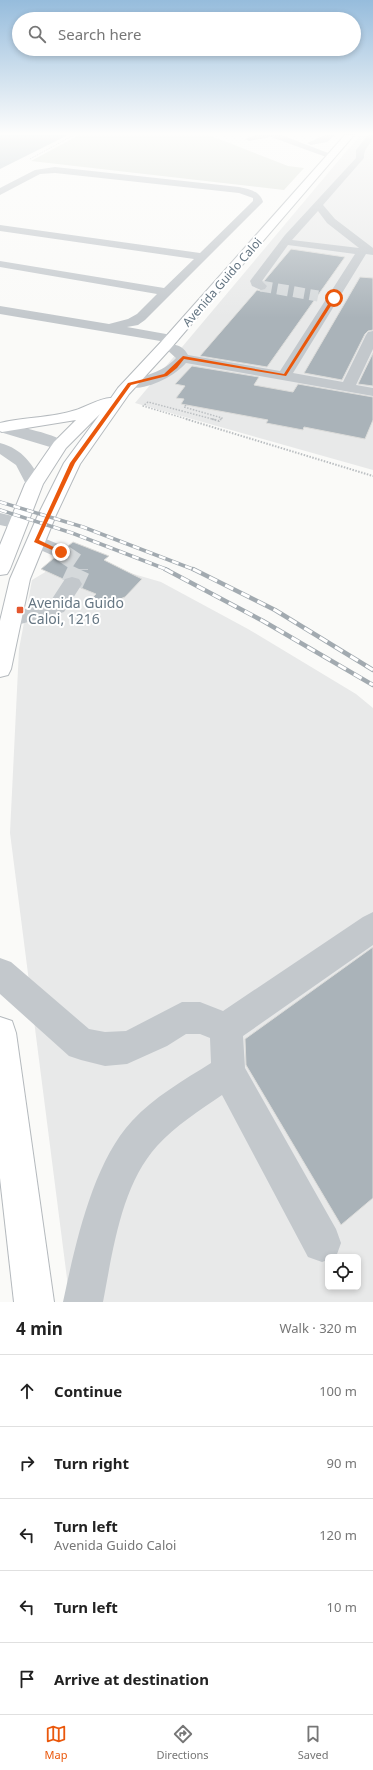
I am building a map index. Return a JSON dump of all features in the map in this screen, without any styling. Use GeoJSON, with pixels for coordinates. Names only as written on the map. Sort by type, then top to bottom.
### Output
{"type":"FeatureCollection","features":[{"type":"Feature","properties":{"kind":"main road","name":"Avenida Guido Caloi"},"geometry":{"type":"LineString","coordinates":[[0,669],[20,579],[72,463],[127,387],[169,342],[297,196]]}},
{"type":"Feature","properties":{"kind":"main road","name":"Avenida Guido Caloi"},"geometry":{"type":"LineString","coordinates":[[0,569],[34,484],[60,445],[97,408],[127,387]]}},
{"type":"Feature","properties":{"kind":"main road"},"geometry":{"type":"LineString","coordinates":[[1,427],[67,418],[97,408]]}},
{"type":"Feature","properties":{"kind":"main road"},"geometry":{"type":"LineString","coordinates":[[60,445],[69,461],[72,463]]}},
{"type":"Feature","properties":{"kind":"main road"},"geometry":{"type":"LineString","coordinates":[[0,1033],[34,1302]]}},
{"type":"Feature","properties":{"kind":"street"},"geometry":{"type":"LineString","coordinates":[[106,328],[133,322],[167,292],[258,202],[257,197],[255,196]]}},
{"type":"Feature","properties":{"kind":"street"},"geometry":{"type":"LineString","coordinates":[[261,286],[256,284],[256,281],[287,239],[328,196]]}},
{"type":"Feature","properties":{"kind":"street"},"geometry":{"type":"LineString","coordinates":[[319,206],[331,221],[367,251]]}},
{"type":"Feature","properties":{"kind":"street"},"geometry":{"type":"LineString","coordinates":[[321,227],[344,231]]}},
{"type":"Feature","properties":{"kind":"street"},"geometry":{"type":"LineString","coordinates":[[0,228],[202,257]]}},
{"type":"Feature","properties":{"kind":"street"},"geometry":{"type":"LineString","coordinates":[[287,239],[310,228]]}},
{"type":"Feature","properties":{"kind":"street"},"geometry":{"type":"LineString","coordinates":[[287,239],[367,251]]}},
{"type":"Feature","properties":{"kind":"street"},"geometry":{"type":"LineString","coordinates":[[285,376],[334,298],[367,251]]}},
{"type":"Feature","properties":{"kind":"street"},"geometry":{"type":"LineString","coordinates":[[0,264],[167,292]]}},
{"type":"Feature","properties":{"kind":"street"},"geometry":{"type":"LineString","coordinates":[[318,296],[334,298]]}},
{"type":"Feature","properties":{"kind":"street"},"geometry":{"type":"LineString","coordinates":[[0,310],[106,328],[169,342],[180,352],[183,358]]}},
{"type":"Feature","properties":{"kind":"street"},"geometry":{"type":"LineString","coordinates":[[348,387],[373,335]]}},
{"type":"Feature","properties":{"kind":"street"},"geometry":{"type":"LineString","coordinates":[[183,358],[373,392]]}},
{"type":"Feature","properties":{"kind":"street"},"geometry":{"type":"LineString","coordinates":[[127,387],[165,375],[176,367],[183,358]]}},
{"type":"Feature","properties":{"kind":"street"},"geometry":{"type":"LineString","coordinates":[[1,427],[48,440],[60,445]]}},
{"type":"Feature","properties":{"kind":"street"},"geometry":{"type":"LineString","coordinates":[[0,448],[13,454],[22,461],[34,484]]}},
{"type":"Feature","properties":{"kind":"street"},"geometry":{"type":"LineString","coordinates":[[0,519],[18,523]]}},
{"type":"Feature","properties":{"kind":"street"},"geometry":{"type":"LineString","coordinates":[[36,541],[61,552]]}},
{"type":"Feature","properties":{"kind":"street"},"geometry":{"type":"LineString","coordinates":[[10,620],[57,607],[72,584]]}},
{"type":"Feature","properties":{"kind":"street"},"geometry":{"type":"LineString","coordinates":[[226,1028],[373,927]]}},
{"type":"Feature","properties":{"kind":"street"},"geometry":{"type":"LineString","coordinates":[[0,973],[81,1044],[105,1049],[127,1047],[155,1034],[182,1018],[200,1018],[226,1028]]}},
{"type":"Feature","properties":{"kind":"street"},"geometry":{"type":"LineString","coordinates":[[226,1028],[228,1072],[322,1243]]}},
{"type":"Feature","properties":{"kind":"street"},"geometry":{"type":"LineString","coordinates":[[83,1302],[109,1197],[123,1164],[144,1133],[190,1097],[228,1072]]}},
{"type":"Feature","properties":{"kind":"path"},"geometry":{"type":"LineString","coordinates":[[186,404],[184,407],[222,418],[218,421],[148,402],[142,406],[373,476]]}},
{"type":"Feature","properties":{"kind":"shaded area"},"geometry":{"type":"Polygon","coordinates":[[[309,196],[373,196],[373,470],[135,403],[309,196]]]}},
{"type":"Feature","properties":{"kind":"shaded area"},"geometry":{"type":"Polygon","coordinates":[[[72,556],[161,582],[248,629],[356,694],[373,708],[373,1302],[70,1302],[10,833],[19,649],[32,580],[72,556]]]}},
{"type":"Feature","properties":{"kind":"building"},"geometry":{"type":"Polygon","coordinates":[[[291,249],[345,257],[267,367],[200,356],[257,290],[266,290],[268,286],[264,281],[291,249]]]}},
{"type":"Feature","properties":{"kind":"building"},"geometry":{"type":"Polygon","coordinates":[[[360,277],[373,278],[373,330],[368,331],[365,334],[342,380],[304,373],[360,277]]]}},
{"type":"Feature","properties":{"kind":"building"},"geometry":{"type":"Polygon","coordinates":[[[373,353],[373,386],[358,384],[373,353]]]}},
{"type":"Feature","properties":{"kind":"building"},"geometry":{"type":"Polygon","coordinates":[[[192,366],[259,377],[254,385],[293,392],[298,384],[373,397],[373,420],[365,439],[304,427],[303,430],[266,423],[268,420],[181,404],[184,399],[176,398],[185,386],[175,384],[192,366]]]}},
{"type":"Feature","properties":{"kind":"building"},"geometry":{"type":"Polygon","coordinates":[[[73,542],[109,556],[104,560],[142,579],[125,597],[108,604],[92,598],[96,594],[81,588],[83,583],[79,578],[72,576],[63,579],[41,569],[54,558],[61,559],[69,557],[72,552],[68,546],[73,542]]]}},
{"type":"Feature","properties":{"kind":"building"},"geometry":{"type":"Polygon","coordinates":[[[373,947],[373,1198],[341,1225],[246,1065],[245,1039],[373,947]]]}},
{"type":"Feature","properties":{"kind":"tunnel"},"geometry":{"type":"LineString","coordinates":[[261,286],[318,296]]}},
{"type":"Feature","properties":{"kind":"tunnel"},"geometry":{"type":"LineString","coordinates":[[61,552],[79,564],[79,569]]}},
{"type":"Feature","properties":{"kind":"tunnel"},"geometry":{"type":"LineString","coordinates":[[72,584],[79,569]]}},
{"type":"Feature","properties":{"kind":"railway"},"geometry":{"type":"LineString","coordinates":[[0,502],[83,527],[195,570]]}},
{"type":"Feature","properties":{"kind":"railway"},"geometry":{"type":"LineString","coordinates":[[0,510],[72,533],[168,570]]}},
{"type":"Feature","properties":{"kind":"railway"},"geometry":{"type":"LineString","coordinates":[[165,569],[263,621],[373,685]]}},
{"type":"Feature","properties":{"kind":"railway"},"geometry":{"type":"LineString","coordinates":[[195,570],[275,610],[373,670]]}},
{"type":"Feature","properties":{"kind":"place","name":"Avenida Guido Caloi, 1216"},"geometry":{"type":"Point","coordinates":[20,610]}},
{"type":"Feature","properties":{"kind":"route"},"geometry":{"type":"LineString","coordinates":[[61,552],[36,541],[72,463],[90,440],[123,391],[130,384],[165,375],[176,367],[183,358],[285,376],[334,298]]}}]}
